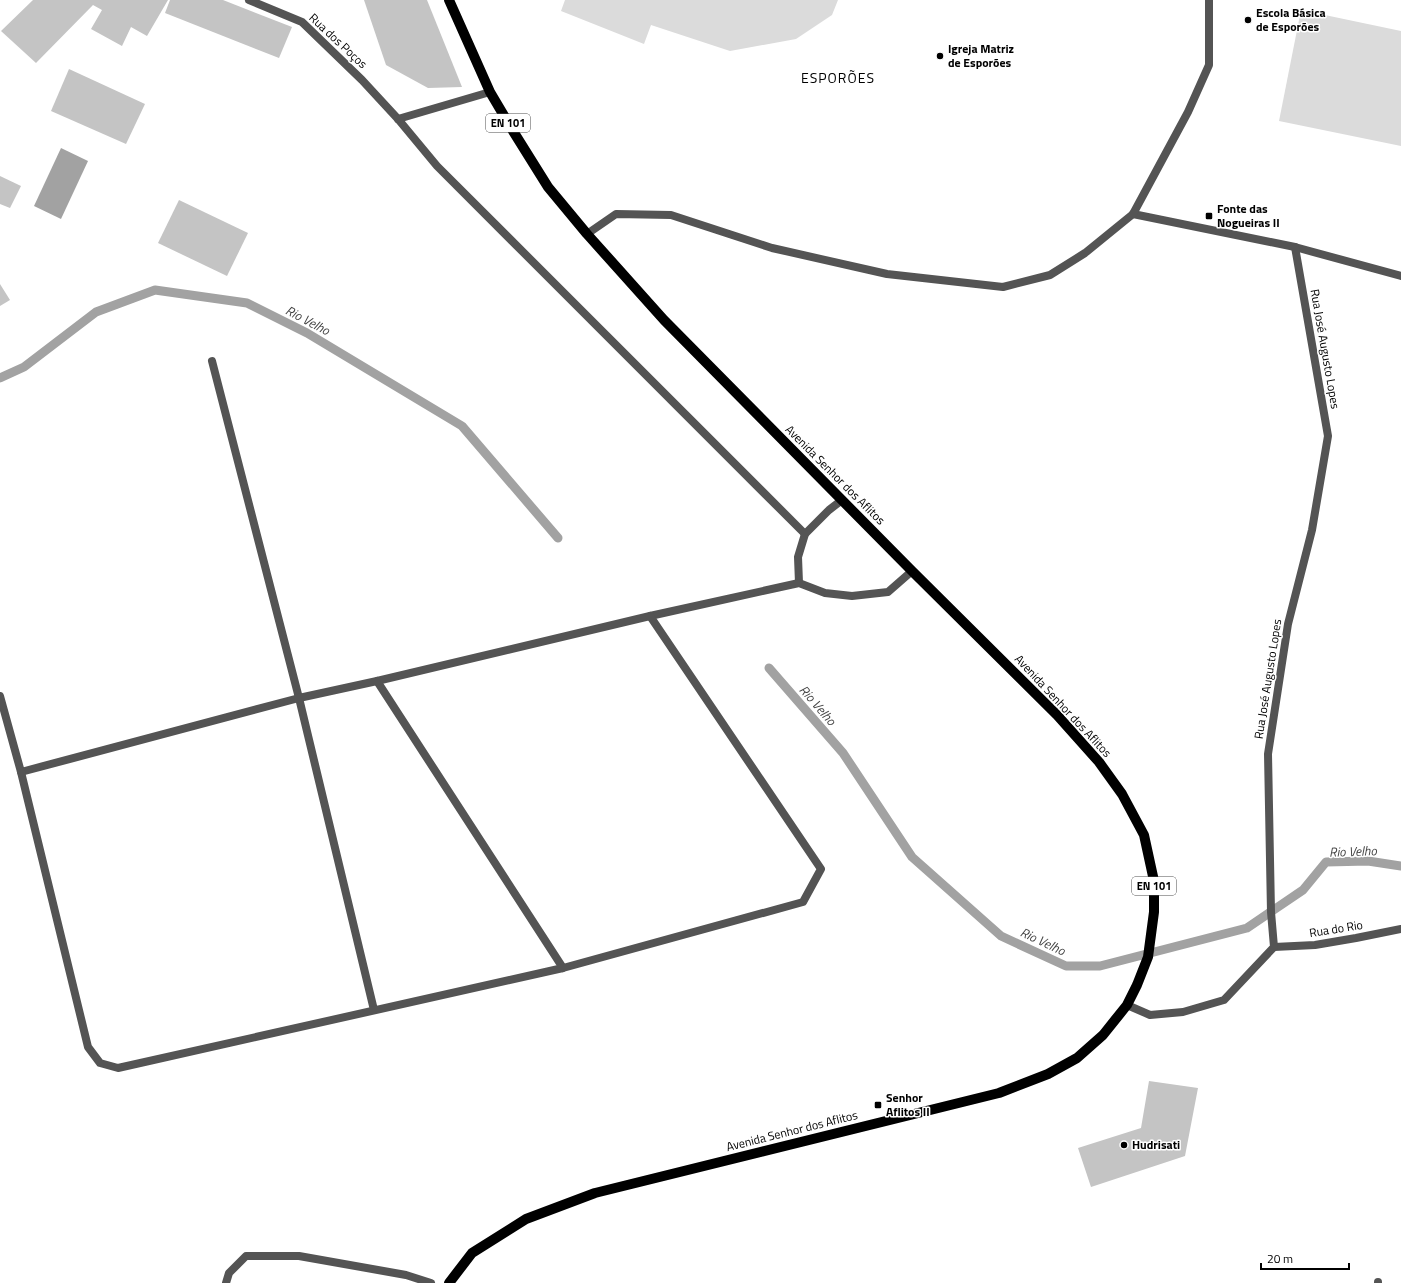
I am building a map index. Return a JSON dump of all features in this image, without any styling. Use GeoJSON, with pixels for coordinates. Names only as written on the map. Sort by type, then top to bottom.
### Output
{"type":"FeatureCollection","features":[{"type":"Feature","properties":{"kind":"main road","name":"EN 101"},"geometry":{"type":"LineString","coordinates":[[449,0],[490,92],[548,187],[587,234]]}},
{"type":"Feature","properties":{"kind":"main road","name":"Avenida Senhor dos Aflitos"},"geometry":{"type":"LineString","coordinates":[[449,1283],[472,1253],[526,1219],[595,1193],[999,1093],[1048,1074],[1077,1058],[1103,1035],[1127,1005],[1148,957],[1154,912],[1154,881],[1144,835],[1122,794],[1099,762],[1057,715],[912,571],[664,320],[587,234]]}},
{"type":"Feature","properties":{"kind":"street","name":"Rua dos Poços"},"geometry":{"type":"LineString","coordinates":[[249,0],[302,22],[362,80],[398,119],[437,166],[805,534]]}},
{"type":"Feature","properties":{"kind":"street"},"geometry":{"type":"LineString","coordinates":[[587,234],[616,214],[671,215],[772,248],[887,274],[1003,287],[1050,274],[1085,253],[1133,214],[1188,112],[1209,65],[1209,0]]}},
{"type":"Feature","properties":{"kind":"street"},"geometry":{"type":"LineString","coordinates":[[398,119],[490,92]]}},
{"type":"Feature","properties":{"kind":"street"},"geometry":{"type":"LineString","coordinates":[[1133,214],[1295,247],[1401,276]]}},
{"type":"Feature","properties":{"kind":"street","name":"Rua José Augusto Lopes"},"geometry":{"type":"LineString","coordinates":[[1274,947],[1271,912],[1268,754],[1288,624],[1312,530],[1328,436],[1295,247]]}},
{"type":"Feature","properties":{"kind":"street"},"geometry":{"type":"LineString","coordinates":[[212,361],[299,698],[374,1010]]}},
{"type":"Feature","properties":{"kind":"street"},"geometry":{"type":"LineString","coordinates":[[799,583],[798,557],[805,534],[842,500]]}},
{"type":"Feature","properties":{"kind":"street"},"geometry":{"type":"LineString","coordinates":[[21,772],[299,698],[650,616],[799,583],[825,593],[852,596],[888,592],[912,571]]}},
{"type":"Feature","properties":{"kind":"street"},"geometry":{"type":"LineString","coordinates":[[0,696],[21,772],[88,1047],[100,1062],[118,1068],[563,968],[803,902],[821,869],[650,616]]}},
{"type":"Feature","properties":{"kind":"street"},"geometry":{"type":"LineString","coordinates":[[377,681],[563,968]]}},
{"type":"Feature","properties":{"kind":"street","name":"Rua do Rio"},"geometry":{"type":"LineString","coordinates":[[1274,947],[1315,945],[1401,929]]}},
{"type":"Feature","properties":{"kind":"street"},"geometry":{"type":"LineString","coordinates":[[1127,1005],[1150,1015],[1184,1012],[1224,1000],[1274,947]]}},
{"type":"Feature","properties":{"kind":"street"},"geometry":{"type":"LineString","coordinates":[[226,1283],[229,1273],[246,1256],[299,1256],[406,1275],[431,1283]]}},
{"type":"Feature","properties":{"kind":"shaded area"},"geometry":{"type":"Polygon","coordinates":[[[565,0],[838,0],[832,15],[796,39],[730,51],[651,25],[644,44],[561,11],[565,0]]]}},
{"type":"Feature","properties":{"kind":"shaded area"},"geometry":{"type":"Polygon","coordinates":[[[1301,10],[1401,31],[1401,146],[1279,121],[1301,10]]]}},
{"type":"Feature","properties":{"kind":"shaded area"},"geometry":{"type":"Polygon","coordinates":[[[61,148],[88,161],[61,219],[34,206],[61,148]]]}},
{"type":"Feature","properties":{"kind":"building"},"geometry":{"type":"Polygon","coordinates":[[[33,0],[168,0],[147,36],[131,27],[122,46],[91,29],[102,10],[93,5],[36,63],[1,31],[33,0]]]}},
{"type":"Feature","properties":{"kind":"building"},"geometry":{"type":"Polygon","coordinates":[[[170,0],[223,0],[292,27],[279,58],[165,13],[170,0]]]}},
{"type":"Feature","properties":{"kind":"building"},"geometry":{"type":"Polygon","coordinates":[[[364,0],[427,0],[462,87],[428,88],[386,65],[364,0]]]}},
{"type":"Feature","properties":{"kind":"building"},"geometry":{"type":"Polygon","coordinates":[[[69,69],[145,104],[126,144],[51,111],[69,69]]]}},
{"type":"Feature","properties":{"kind":"building"},"geometry":{"type":"Polygon","coordinates":[[[0,176],[21,186],[10,208],[0,204],[0,176]]]}},
{"type":"Feature","properties":{"kind":"building"},"geometry":{"type":"Polygon","coordinates":[[[179,200],[248,233],[227,276],[158,243],[179,200]]]}},
{"type":"Feature","properties":{"kind":"building"},"geometry":{"type":"Polygon","coordinates":[[[0,284],[10,300],[0,306],[0,284]]]}},
{"type":"Feature","properties":{"kind":"building"},"geometry":{"type":"Polygon","coordinates":[[[1149,1081],[1198,1088],[1185,1156],[1091,1187],[1078,1148],[1141,1128],[1149,1081]]]}},
{"type":"Feature","properties":{"kind":"waterway","name":"Rio Velho"},"geometry":{"type":"LineString","coordinates":[[0,378],[24,367],[96,312],[155,290],[247,303],[307,333],[462,426],[558,538]]}},
{"type":"Feature","properties":{"kind":"waterway","name":"Rio Velho"},"geometry":{"type":"LineString","coordinates":[[769,668],[843,753],[912,857],[1001,936],[1066,966],[1100,966],[1247,928],[1303,890],[1326,862],[1368,861],[1401,866]]}},
{"type":"Feature","properties":{"kind":"place","name":"Escola Básica de Esporões"},"geometry":{"type":"Point","coordinates":[1248,20]}},
{"type":"Feature","properties":{"kind":"place","name":"Igreja Matriz de Esporões"},"geometry":{"type":"Point","coordinates":[940,56]}},
{"type":"Feature","properties":{"kind":"place","name":"Fonte das Nogueiras II"},"geometry":{"type":"Point","coordinates":[1209,216]}},
{"type":"Feature","properties":{"kind":"place","name":"Senhor Aflitos II"},"geometry":{"type":"Point","coordinates":[878,1105]}},
{"type":"Feature","properties":{"kind":"place","name":"Hudrisati"},"geometry":{"type":"Point","coordinates":[1124,1145]}},
{"type":"Feature","properties":{"kind":"district","name":"ESPORÕES"},"geometry":{"type":"Point","coordinates":[838,78]}}]}
